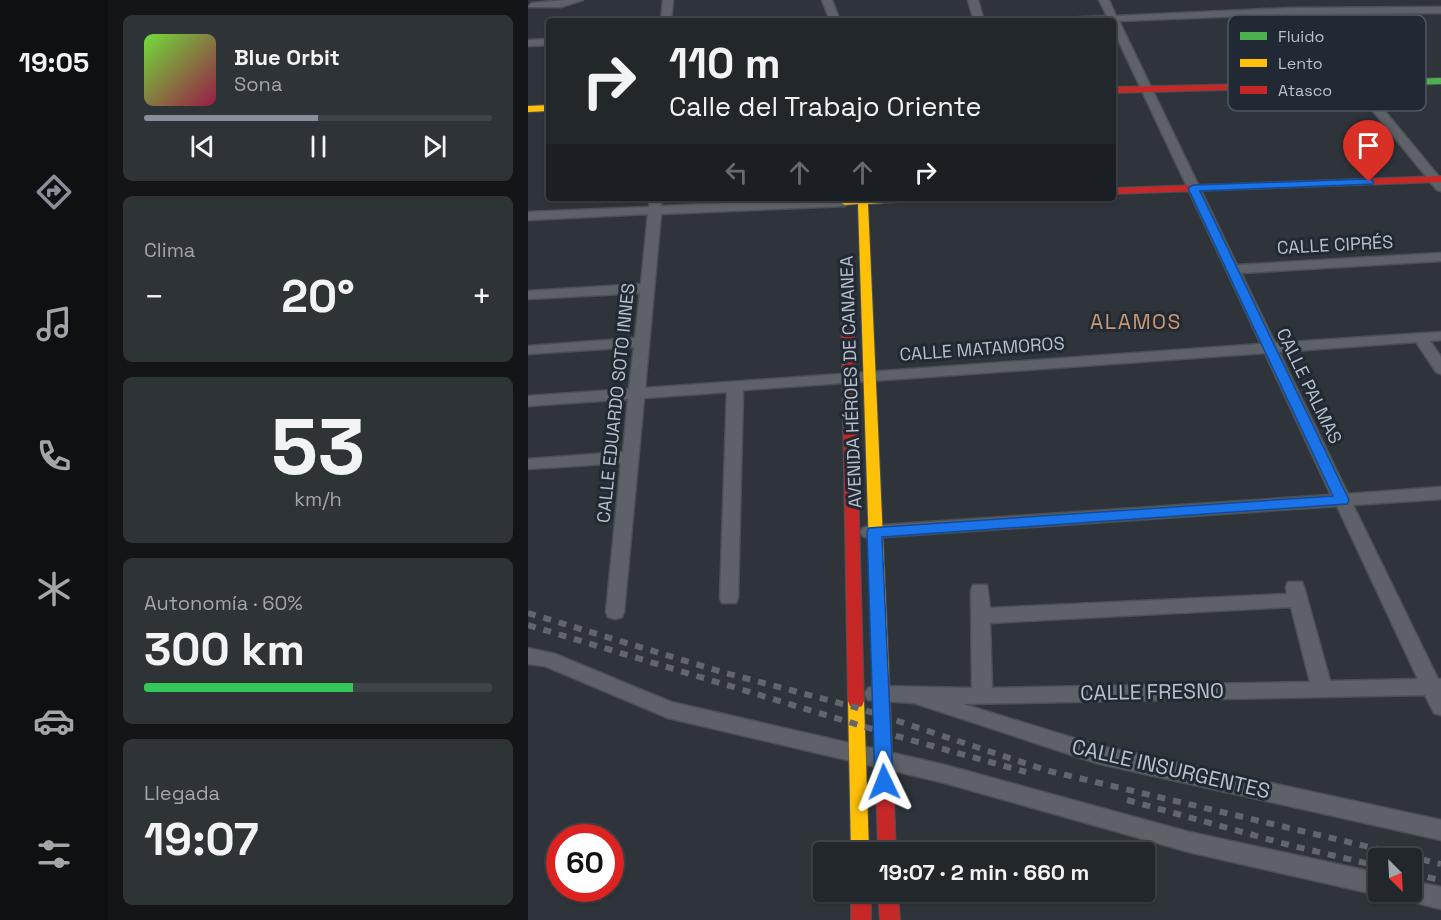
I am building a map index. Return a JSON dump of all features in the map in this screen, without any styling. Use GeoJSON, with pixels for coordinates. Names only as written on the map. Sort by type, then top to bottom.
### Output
{"type":"FeatureCollection","features":[{"type":"Feature","properties":{"kind":"main road"},"geometry":{"type":"LineString","coordinates":[[1426,75],[1441,74]]}},
{"type":"Feature","properties":{"kind":"main road"},"geometry":{"type":"LineString","coordinates":[[1426,81],[1441,81]]}},
{"type":"Feature","properties":{"kind":"main road"},"geometry":{"type":"LineString","coordinates":[[1116,82],[1144,85],[1228,83]]}},
{"type":"Feature","properties":{"kind":"main road"},"geometry":{"type":"LineString","coordinates":[[1116,90],[1144,85]]}},
{"type":"Feature","properties":{"kind":"main road"},"geometry":{"type":"LineString","coordinates":[[528,99],[546,98]]}},
{"type":"Feature","properties":{"kind":"main road"},"geometry":{"type":"LineString","coordinates":[[528,109],[546,108]]}},
{"type":"Feature","properties":{"kind":"main road"},"geometry":{"type":"LineString","coordinates":[[1116,191],[1439,182]]}},
{"type":"Feature","properties":{"kind":"main road","name":"AVENIDA HÉROES DE CANANEA"},"geometry":{"type":"LineString","coordinates":[[863,201],[887,842]]}},
{"type":"Feature","properties":{"kind":"main road","name":"AVENIDA HÉROES DE CANANEA"},"geometry":{"type":"LineString","coordinates":[[847,285],[860,842]]}},
{"type":"Feature","properties":{"kind":"main road"},"geometry":{"type":"LineString","coordinates":[[861,902],[861,920]]}},
{"type":"Feature","properties":{"kind":"main road"},"geometry":{"type":"LineString","coordinates":[[889,902],[890,920]]}},
{"type":"Feature","properties":{"kind":"street"},"geometry":{"type":"LineString","coordinates":[[532,6],[557,5],[579,0]]}},
{"type":"Feature","properties":{"kind":"street"},"geometry":{"type":"LineString","coordinates":[[666,18],[668,0]]}},
{"type":"Feature","properties":{"kind":"street"},"geometry":{"type":"LineString","coordinates":[[827,0],[834,18]]}},
{"type":"Feature","properties":{"kind":"street"},"geometry":{"type":"LineString","coordinates":[[973,0],[978,18]]}},
{"type":"Feature","properties":{"kind":"street","name":"CALLE PALMAS"},"geometry":{"type":"LineString","coordinates":[[1104,0],[1113,18]]}},
{"type":"Feature","properties":{"kind":"street"},"geometry":{"type":"LineString","coordinates":[[1274,0],[1290,15]]}},
{"type":"Feature","properties":{"kind":"street"},"geometry":{"type":"LineString","coordinates":[[1113,18],[1186,11],[1441,10]]}},
{"type":"Feature","properties":{"kind":"street","name":"CALLE PALMAS"},"geometry":{"type":"LineString","coordinates":[[1116,24],[1342,500],[1436,688],[1441,707]]}},
{"type":"Feature","properties":{"kind":"street"},"geometry":{"type":"LineString","coordinates":[[528,43],[546,42]]}},
{"type":"Feature","properties":{"kind":"street"},"geometry":{"type":"LineString","coordinates":[[1379,111],[1439,182]]}},
{"type":"Feature","properties":{"kind":"street"},"geometry":{"type":"LineString","coordinates":[[528,216],[655,204],[845,205]]}},
{"type":"Feature","properties":{"kind":"street","name":"CALLE EDUARDO SOTO INNES"},"geometry":{"type":"LineString","coordinates":[[615,612],[655,204]]}},
{"type":"Feature","properties":{"kind":"street","name":"CALLE CIPRÉS"},"geometry":{"type":"LineString","coordinates":[[1232,269],[1441,257]]}},
{"type":"Feature","properties":{"kind":"street"},"geometry":{"type":"LineString","coordinates":[[528,295],[647,288]]}},
{"type":"Feature","properties":{"kind":"street","name":"CALLE MATAMOROS"},"geometry":{"type":"LineString","coordinates":[[528,401],[1441,336]]}},
{"type":"Feature","properties":{"kind":"street"},"geometry":{"type":"LineString","coordinates":[[1421,338],[1441,369]]}},
{"type":"Feature","properties":{"kind":"street"},"geometry":{"type":"LineString","coordinates":[[528,350],[641,342]]}},
{"type":"Feature","properties":{"kind":"street"},"geometry":{"type":"LineString","coordinates":[[729,598],[735,387]]}},
{"type":"Feature","properties":{"kind":"street"},"geometry":{"type":"LineString","coordinates":[[528,464],[630,457]]}},
{"type":"Feature","properties":{"kind":"street"},"geometry":{"type":"LineString","coordinates":[[853,534],[1441,493]]}},
{"type":"Feature","properties":{"kind":"street"},"geometry":{"type":"LineString","coordinates":[[980,590],[982,696]]}},
{"type":"Feature","properties":{"kind":"street"},"geometry":{"type":"LineString","coordinates":[[982,616],[1297,594],[1322,689]]}},
{"type":"Feature","properties":{"kind":"street"},"geometry":{"type":"LineString","coordinates":[[528,656],[548,659],[668,710],[858,756],[883,759],[1189,842],[1368,882]]}},
{"type":"Feature","properties":{"kind":"street","name":"CALLE FRESNO"},"geometry":{"type":"LineString","coordinates":[[857,693],[982,696],[1436,688]]}},
{"type":"Feature","properties":{"kind":"street","name":"CALLE INSURGENTES"},"geometry":{"type":"LineString","coordinates":[[905,694],[1096,754],[1441,830]]}},
{"type":"Feature","properties":{"kind":"street"},"geometry":{"type":"LineString","coordinates":[[1422,894],[1441,898]]}},
{"type":"Feature","properties":{"kind":"railway"},"geometry":{"type":"LineString","coordinates":[[528,613],[722,672],[858,708],[1049,771],[1441,864]]}},
{"type":"Feature","properties":{"kind":"railway"},"geometry":{"type":"LineString","coordinates":[[528,625],[882,732],[1026,772]]}},
{"type":"Feature","properties":{"kind":"railway"},"geometry":{"type":"LineString","coordinates":[[1127,800],[1289,845],[1368,864]]}},
{"type":"Feature","properties":{"kind":"railway"},"geometry":{"type":"LineString","coordinates":[[1422,876],[1441,880]]}},
{"type":"Feature","properties":{"kind":"traffic: fast"},"geometry":{"type":"LineString","coordinates":[[1426,81],[1441,81]]}},
{"type":"Feature","properties":{"kind":"traffic: slow"},"geometry":{"type":"LineString","coordinates":[[528,109],[546,108]]}},
{"type":"Feature","properties":{"kind":"traffic: slow"},"geometry":{"type":"LineString","coordinates":[[845,202],[863,201]]}},
{"type":"Feature","properties":{"kind":"traffic: slow"},"geometry":{"type":"LineString","coordinates":[[863,201],[881,675]]}},
{"type":"Feature","properties":{"kind":"traffic: slow"},"geometry":{"type":"LineString","coordinates":[[856,701],[860,842]]}},
{"type":"Feature","properties":{"kind":"traffic: jam"},"geometry":{"type":"LineString","coordinates":[[1116,90],[1228,87]]}},
{"type":"Feature","properties":{"kind":"traffic: jam"},"geometry":{"type":"LineString","coordinates":[[1116,191],[1441,179]]}},
{"type":"Feature","properties":{"kind":"traffic: jam"},"geometry":{"type":"LineString","coordinates":[[847,298],[856,701]]}},
{"type":"Feature","properties":{"kind":"traffic: jam"},"geometry":{"type":"LineString","coordinates":[[881,675],[887,842]]}},
{"type":"Feature","properties":{"kind":"traffic: jam"},"geometry":{"type":"LineString","coordinates":[[861,902],[861,920]]}},
{"type":"Feature","properties":{"kind":"traffic: jam"},"geometry":{"type":"LineString","coordinates":[[889,902],[890,920]]}},
{"type":"Feature","properties":{"kind":"district","name":"ALAMOS"},"geometry":{"type":"Point","coordinates":[1136,322]}},
{"type":"Feature","properties":{"kind":"route"},"geometry":{"type":"LineString","coordinates":[[884,782],[874,532],[1342,500],[1193,188],[1369,182]]}}]}
